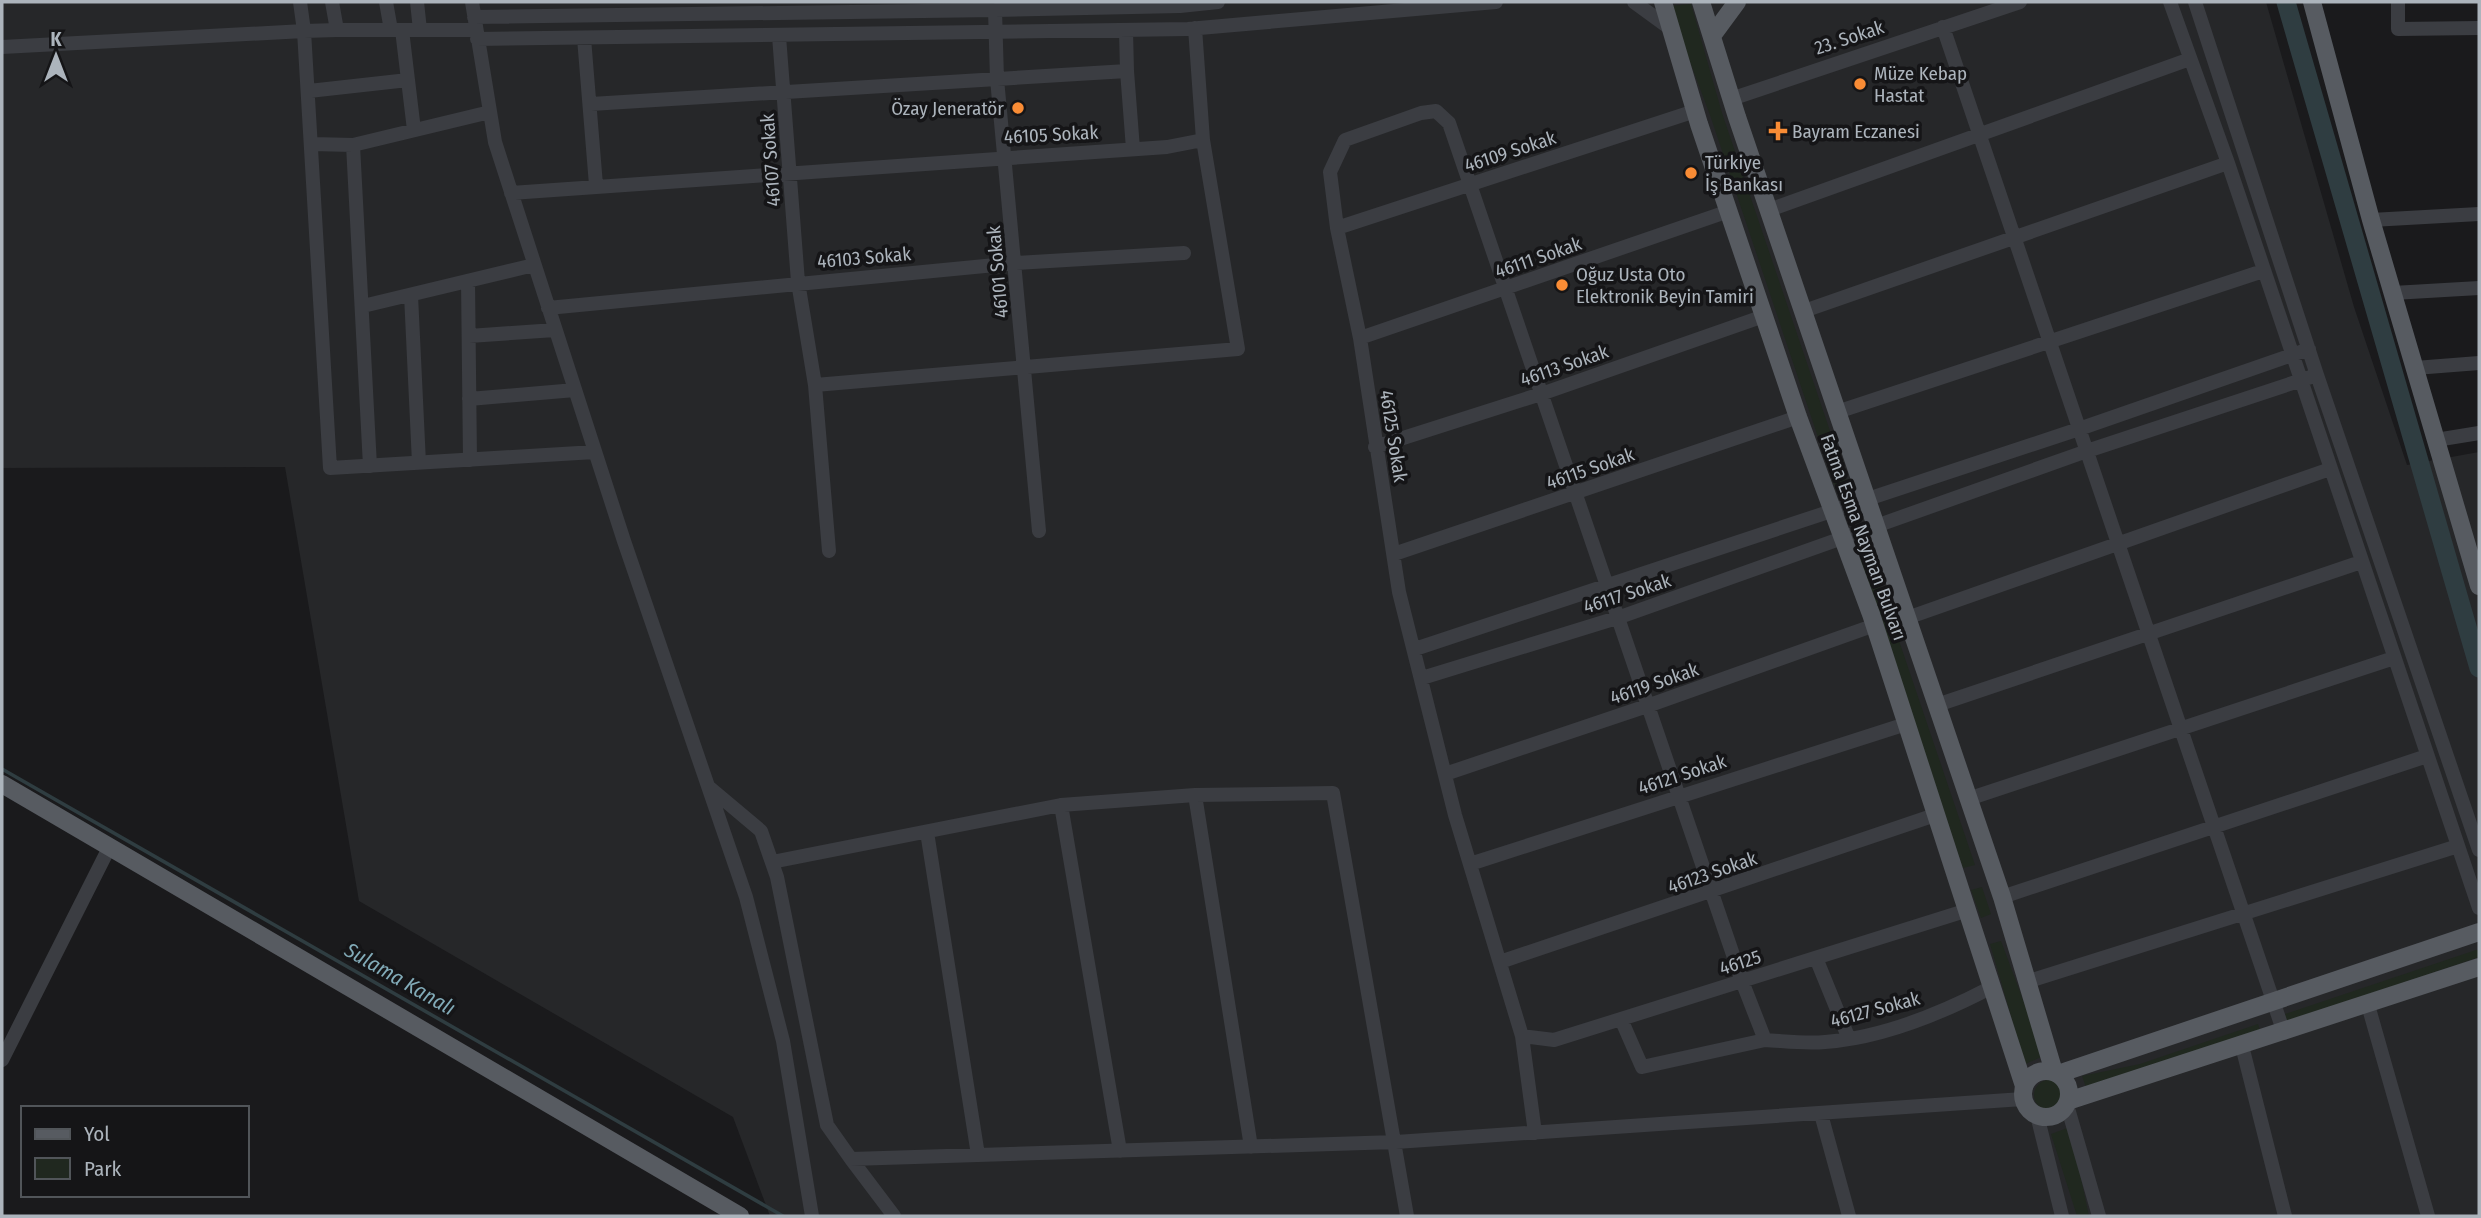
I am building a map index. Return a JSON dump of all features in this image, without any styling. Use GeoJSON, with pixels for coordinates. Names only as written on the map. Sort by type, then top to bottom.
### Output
{"type":"FeatureCollection","features":[{"type":"Feature","properties":{"kind":"main road","name":"Fatma Esma Nayman Bulvarı"},"geometry":{"type":"LineString","coordinates":[[1664,2],[1695,111],[1728,211],[1831,510],[1875,625],[1968,910],[2024,1093]]}},
{"type":"Feature","properties":{"kind":"main road","name":"Fatma Esma Nayman Bulvarı"},"geometry":{"type":"LineString","coordinates":[[1701,2],[1731,99],[2002,897],[2056,1073]]}},
{"type":"Feature","properties":{"kind":"main road"},"geometry":{"type":"LineString","coordinates":[[1712,36],[1737,2]]}},
{"type":"Feature","properties":{"kind":"main road"},"geometry":{"type":"LineString","coordinates":[[2312,2],[2371,220],[2479,586]]}},
{"type":"Feature","properties":{"kind":"main road"},"geometry":{"type":"LineString","coordinates":[[2,784],[740,1216]]}},
{"type":"Feature","properties":{"kind":"main road"},"geometry":{"type":"LineString","coordinates":[[2479,932],[2056,1073],[2040,1071],[2027,1079],[2024,1093],[2036,1115],[2057,1115],[2067,1103],[2479,967]]}},
{"type":"Feature","properties":{"kind":"main road"},"geometry":{"type":"LineString","coordinates":[[2056,1073],[2068,1086],[2067,1103]]}},
{"type":"Feature","properties":{"kind":"street"},"geometry":{"type":"LineString","coordinates":[[300,2],[309,90],[330,468],[595,452]]}},
{"type":"Feature","properties":{"kind":"street"},"geometry":{"type":"LineString","coordinates":[[332,2],[337,30]]}},
{"type":"Feature","properties":{"kind":"street"},"geometry":{"type":"LineString","coordinates":[[386,2],[408,80],[414,130]]}},
{"type":"Feature","properties":{"kind":"street"},"geometry":{"type":"LineString","coordinates":[[417,2],[420,30]]}},
{"type":"Feature","properties":{"kind":"street"},"geometry":{"type":"LineString","coordinates":[[472,2],[495,142],[595,452],[746,897],[783,1041],[812,1216]]}},
{"type":"Feature","properties":{"kind":"street"},"geometry":{"type":"LineString","coordinates":[[506,2],[509,17]]}},
{"type":"Feature","properties":{"kind":"street"},"geometry":{"type":"LineString","coordinates":[[476,29],[509,17],[904,6],[995,10],[1216,2]]}},
{"type":"Feature","properties":{"kind":"street"},"geometry":{"type":"LineString","coordinates":[[2,47],[337,30],[476,29],[584,38],[1195,29],[1496,2]]}},
{"type":"Feature","properties":{"kind":"street"},"geometry":{"type":"LineString","coordinates":[[1634,2],[1671,29]]}},
{"type":"Feature","properties":{"kind":"street","name":"23. Sokak"},"geometry":{"type":"LineString","coordinates":[[1731,99],[2020,2]]}},
{"type":"Feature","properties":{"kind":"street"},"geometry":{"type":"LineString","coordinates":[[2169,2],[2228,163],[2479,908]]}},
{"type":"Feature","properties":{"kind":"street"},"geometry":{"type":"LineString","coordinates":[[2195,2],[2317,375],[2479,850]]}},
{"type":"Feature","properties":{"kind":"street"},"geometry":{"type":"LineString","coordinates":[[2398,2],[2398,29],[2479,28]]}},
{"type":"Feature","properties":{"kind":"street","name":"46101 Sokak"},"geometry":{"type":"LineString","coordinates":[[995,10],[997,79],[1039,531]]}},
{"type":"Feature","properties":{"kind":"street"},"geometry":{"type":"LineString","coordinates":[[1943,27],[2284,1032]]}},
{"type":"Feature","properties":{"kind":"street"},"geometry":{"type":"LineString","coordinates":[[815,385],[1238,349],[1203,140],[1195,29]]}},
{"type":"Feature","properties":{"kind":"street"},"geometry":{"type":"LineString","coordinates":[[1126,31],[1133,149]]}},
{"type":"Feature","properties":{"kind":"street","name":"46107 Sokak"},"geometry":{"type":"LineString","coordinates":[[779,36],[798,282],[815,385],[829,551]]}},
{"type":"Feature","properties":{"kind":"street"},"geometry":{"type":"LineString","coordinates":[[584,38],[596,186]]}},
{"type":"Feature","properties":{"kind":"street"},"geometry":{"type":"LineString","coordinates":[[1769,210],[2190,59]]}},
{"type":"Feature","properties":{"kind":"street"},"geometry":{"type":"LineString","coordinates":[[591,104],[1128,71]]}},
{"type":"Feature","properties":{"kind":"street"},"geometry":{"type":"LineString","coordinates":[[309,90],[408,80]]}},
{"type":"Feature","properties":{"kind":"street","name":"46125 Sokak"},"geometry":{"type":"LineString","coordinates":[[1422,678],[1399,592],[1360,338],[1337,228],[1330,172],[1345,140],[1421,113],[1436,111],[1449,122],[1471,184],[1742,981]]}},
{"type":"Feature","properties":{"kind":"street","name":"46109 Sokak"},"geometry":{"type":"LineString","coordinates":[[1337,228],[1695,111]]}},
{"type":"Feature","properties":{"kind":"street"},"geometry":{"type":"LineString","coordinates":[[312,144],[353,145],[490,112]]}},
{"type":"Feature","properties":{"kind":"street","name":"46105 Sokak"},"geometry":{"type":"LineString","coordinates":[[511,193],[1133,149],[1203,140]]}},
{"type":"Feature","properties":{"kind":"street"},"geometry":{"type":"LineString","coordinates":[[353,145],[370,466]]}},
{"type":"Feature","properties":{"kind":"street"},"geometry":{"type":"LineString","coordinates":[[1804,311],[2228,163]]}},
{"type":"Feature","properties":{"kind":"street","name":"46111 Sokak"},"geometry":{"type":"LineString","coordinates":[[1360,338],[1728,211]]}},
{"type":"Feature","properties":{"kind":"street"},"geometry":{"type":"LineString","coordinates":[[2371,220],[2479,214]]}},
{"type":"Feature","properties":{"kind":"street","name":"46103 Sokak"},"geometry":{"type":"LineString","coordinates":[[548,308],[1016,263],[1184,253]]}},
{"type":"Feature","properties":{"kind":"street"},"geometry":{"type":"LineString","coordinates":[[363,306],[534,265]]}},
{"type":"Feature","properties":{"kind":"street"},"geometry":{"type":"LineString","coordinates":[[1837,412],[2263,271]]}},
{"type":"Feature","properties":{"kind":"street"},"geometry":{"type":"LineString","coordinates":[[468,281],[470,460]]}},
{"type":"Feature","properties":{"kind":"street"},"geometry":{"type":"LineString","coordinates":[[2393,293],[2479,288]]}},
{"type":"Feature","properties":{"kind":"street"},"geometry":{"type":"LineString","coordinates":[[411,295],[419,463]]}},
{"type":"Feature","properties":{"kind":"street","name":"46113 Sokak"},"geometry":{"type":"LineString","coordinates":[[1375,447],[1544,393],[1764,316]]}},
{"type":"Feature","properties":{"kind":"street"},"geometry":{"type":"LineString","coordinates":[[469,335],[555,330]]}},
{"type":"Feature","properties":{"kind":"street","name":"46117 Sokak"},"geometry":{"type":"LineString","coordinates":[[1415,649],[2079,429],[2309,349]]}},
{"type":"Feature","properties":{"kind":"street"},"geometry":{"type":"LineString","coordinates":[[2415,368],[2479,363]]}},
{"type":"Feature","properties":{"kind":"street","name":"46117 Sokak"},"geometry":{"type":"LineString","coordinates":[[1422,678],[1620,617],[2087,451],[2317,375]]}},
{"type":"Feature","properties":{"kind":"street"},"geometry":{"type":"LineString","coordinates":[[469,400],[575,390]]}},
{"type":"Feature","properties":{"kind":"street","name":"46115 Sokak"},"geometry":{"type":"LineString","coordinates":[[1394,554],[1798,417]]}},
{"type":"Feature","properties":{"kind":"street"},"geometry":{"type":"LineString","coordinates":[[2436,440],[2479,433]]}},
{"type":"Feature","properties":{"kind":"street"},"geometry":{"type":"LineString","coordinates":[[1908,618],[2330,469]]}},
{"type":"Feature","properties":{"kind":"street"},"geometry":{"type":"LineString","coordinates":[[1937,705],[2361,562]]}},
{"type":"Feature","properties":{"kind":"street","name":"46119 Sokak"},"geometry":{"type":"LineString","coordinates":[[1445,774],[1875,625]]}},
{"type":"Feature","properties":{"kind":"street"},"geometry":{"type":"LineString","coordinates":[[1968,799],[2394,658]]}},
{"type":"Feature","properties":{"kind":"street"},"geometry":{"type":"LineString","coordinates":[[1422,678],[1470,864],[1522,1036],[1535,1133]]}},
{"type":"Feature","properties":{"kind":"street","name":"46121 Sokak"},"geometry":{"type":"LineString","coordinates":[[1470,864],[1680,794],[1906,724]]}},
{"type":"Feature","properties":{"kind":"street"},"geometry":{"type":"LineString","coordinates":[[2002,897],[2427,756]]}},
{"type":"Feature","properties":{"kind":"street"},"geometry":{"type":"LineString","coordinates":[[710,788],[761,831],[772,862],[827,1125],[894,1216]]}},
{"type":"Feature","properties":{"kind":"street"},"geometry":{"type":"LineString","coordinates":[[772,862],[1061,805],[1195,795],[1333,793],[1407,1216]]}},
{"type":"Feature","properties":{"kind":"street"},"geometry":{"type":"LineString","coordinates":[[1195,795],[1251,1147]]}},
{"type":"Feature","properties":{"kind":"street"},"geometry":{"type":"LineString","coordinates":[[1061,805],[1120,1151]]}},
{"type":"Feature","properties":{"kind":"street","name":"46123 Sokak"},"geometry":{"type":"LineString","coordinates":[[1500,961],[1713,892],[1935,815]]}},
{"type":"Feature","properties":{"kind":"street"},"geometry":{"type":"LineString","coordinates":[[927,832],[978,1155]]}},
{"type":"Feature","properties":{"kind":"street"},"geometry":{"type":"LineString","coordinates":[[2,1060],[110,846]]}},
{"type":"Feature","properties":{"kind":"street"},"geometry":{"type":"LineString","coordinates":[[2026,982],[2458,846]]}},
{"type":"Feature","properties":{"kind":"street","name":"46125"},"geometry":{"type":"LineString","coordinates":[[1522,1036],[1554,1040],[1968,910]]}},
{"type":"Feature","properties":{"kind":"street"},"geometry":{"type":"LineString","coordinates":[[1816,958],[1849,1038]]}},
{"type":"Feature","properties":{"kind":"street"},"geometry":{"type":"LineString","coordinates":[[1742,981],[1765,1040]]}},
{"type":"Feature","properties":{"kind":"street","name":"46127 Sokak"},"geometry":{"type":"LineString","coordinates":[[1621,1019],[1642,1067],[1765,1040],[1823,1042],[1903,1026],[1990,988]]}},
{"type":"Feature","properties":{"kind":"street"},"geometry":{"type":"LineString","coordinates":[[2368,1005],[2427,1216]]}},
{"type":"Feature","properties":{"kind":"street"},"geometry":{"type":"LineString","coordinates":[[2242,1046],[2285,1216]]}},
{"type":"Feature","properties":{"kind":"street"},"geometry":{"type":"LineString","coordinates":[[851,1159],[1396,1142],[1821,1114],[2024,1093]]}},
{"type":"Feature","properties":{"kind":"street"},"geometry":{"type":"LineString","coordinates":[[2067,1103],[2099,1216]]}},
{"type":"Feature","properties":{"kind":"street"},"geometry":{"type":"LineString","coordinates":[[1821,1114],[1849,1216]]}},
{"type":"Feature","properties":{"kind":"street"},"geometry":{"type":"LineString","coordinates":[[2036,1115],[2062,1216]]}},
{"type":"Feature","properties":{"kind":"shaded area"},"geometry":{"type":"Polygon","coordinates":[[[2,2],[2266,2],[2354,307],[2407,465],[2479,452],[2479,1216],[770,1216],[733,1117],[359,901],[285,467],[2,468],[2,2]]]}},
{"type":"Feature","properties":{"kind":"green space"},"geometry":{"type":"Polygon","coordinates":[[[1691,4],[1722,113],[1847,481],[1834,485],[1710,115],[1669,6],[1691,4]]]}},
{"type":"Feature","properties":{"kind":"green space"},"geometry":{"type":"Polygon","coordinates":[[[1870,555],[1975,865],[1963,868],[1860,559],[1870,555]]]}},
{"type":"Feature","properties":{"kind":"green space"},"geometry":{"type":"Polygon","coordinates":[[[1982,887],[1991,914],[1981,918],[1971,890],[1982,887]]]}},
{"type":"Feature","properties":{"kind":"green space"},"geometry":{"type":"Polygon","coordinates":[[[2001,941],[2044,1056],[2025,1064],[1990,944],[2001,941]]]}},
{"type":"Feature","properties":{"kind":"green space"},"geometry":{"type":"Polygon","coordinates":[[[2479,949],[2479,957],[2287,1022],[2285,1014],[2479,949]]]}},
{"type":"Feature","properties":{"kind":"green space"},"geometry":{"type":"Polygon","coordinates":[[[2258,1024],[2260,1031],[2088,1093],[2082,1076],[2140,1064],[2258,1024]]]}},
{"type":"Feature","properties":{"kind":"green space"},"geometry":{"type":"Polygon","coordinates":[[[2049,1080],[2060,1084],[2064,1095],[2060,1106],[2049,1110],[2038,1106],[2034,1095],[2038,1084],[2049,1080]]]}},
{"type":"Feature","properties":{"kind":"green space"},"geometry":{"type":"Polygon","coordinates":[[[2070,1127],[2089,1216],[2077,1216],[2051,1134],[2070,1127]]]}},
{"type":"Feature","properties":{"kind":"waterway"},"geometry":{"type":"LineString","coordinates":[[2286,2],[2479,668]]}},
{"type":"Feature","properties":{"kind":"waterway","name":"Sulama Kanalı"},"geometry":{"type":"LineString","coordinates":[[2,769],[783,1216]]}},
{"type":"Feature","properties":{"kind":"place","name":"Müze Kebap Hastat"},"geometry":{"type":"Point","coordinates":[1860,84]}},
{"type":"Feature","properties":{"kind":"place","name":"Özay Jeneratör"},"geometry":{"type":"Point","coordinates":[1018,108]}},
{"type":"Feature","properties":{"kind":"place","name":"Bayram Eczanesi"},"geometry":{"type":"Point","coordinates":[1778,131]}},
{"type":"Feature","properties":{"kind":"place","name":"Türkiye İş Bankası"},"geometry":{"type":"Point","coordinates":[1691,173]}},
{"type":"Feature","properties":{"kind":"place","name":"Oğuz Usta Oto Elektronik Beyin Tamiri"},"geometry":{"type":"Point","coordinates":[1562,285]}}]}
